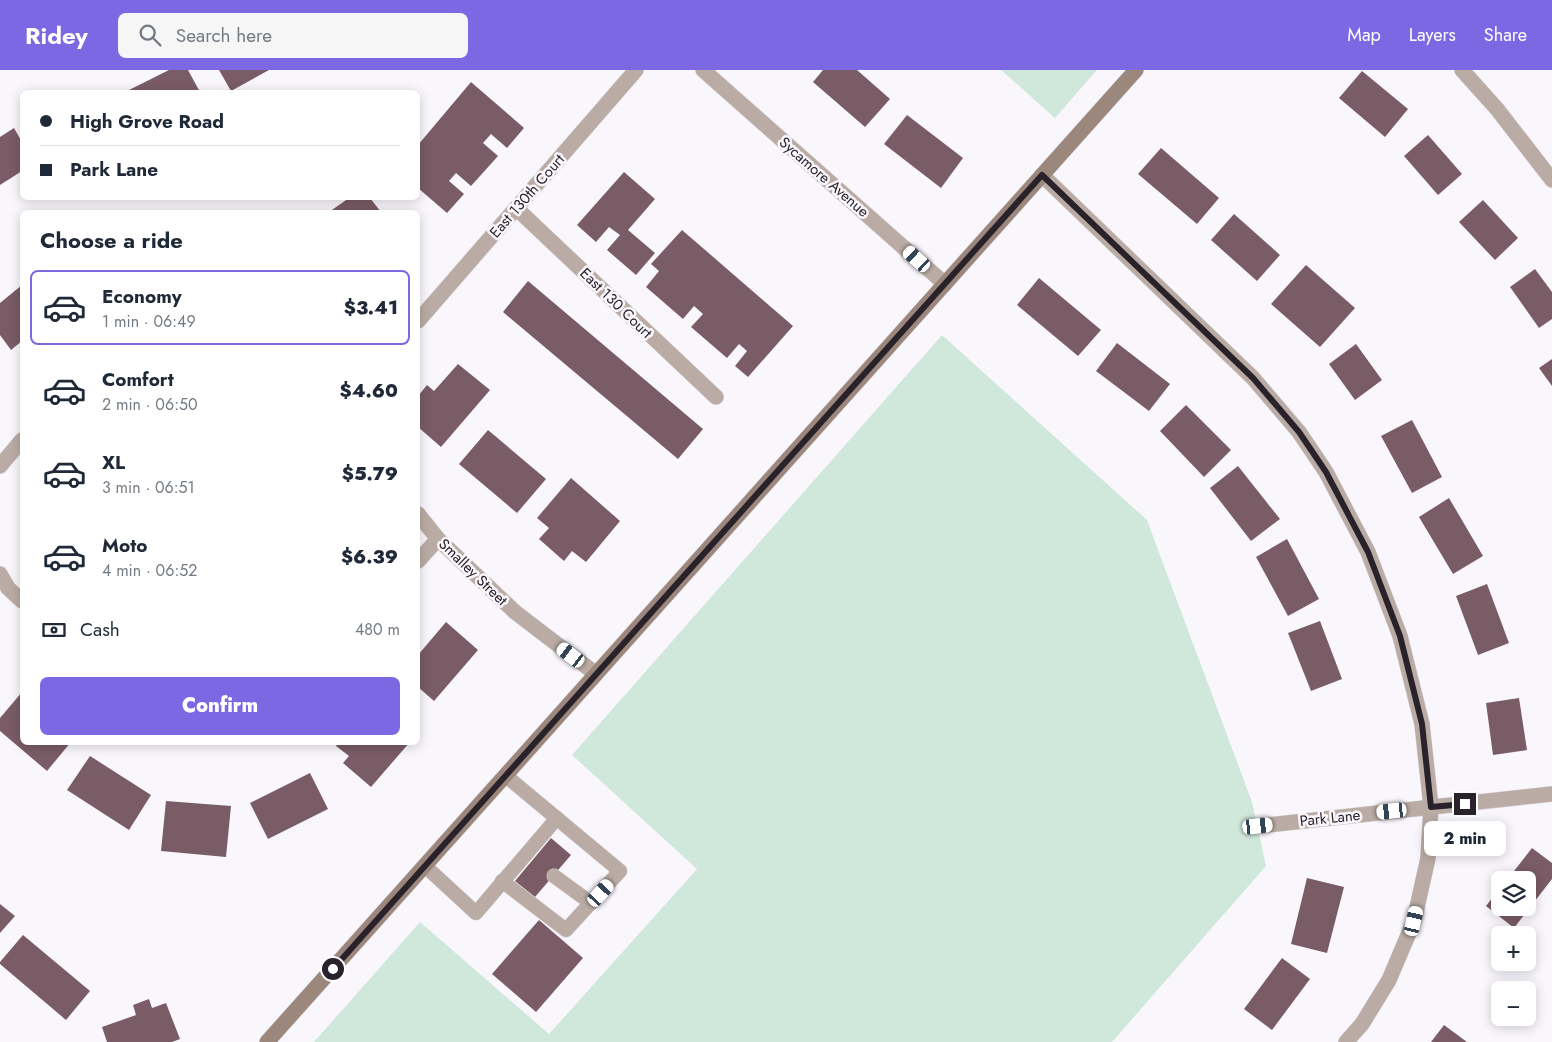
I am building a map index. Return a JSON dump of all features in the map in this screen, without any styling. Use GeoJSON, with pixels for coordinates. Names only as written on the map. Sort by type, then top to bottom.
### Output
{"type":"FeatureCollection","features":[{"type":"Feature","properties":{"kind":"main road"},"geometry":{"type":"LineString","coordinates":[[267,1042],[1136,70]]}},
{"type":"Feature","properties":{"kind":"street","name":"East 130th Court"},"geometry":{"type":"LineString","coordinates":[[420,320],[636,70]]}},
{"type":"Feature","properties":{"kind":"street","name":"Sycamore Avenue"},"geometry":{"type":"LineString","coordinates":[[703,70],[945,284]]}},
{"type":"Feature","properties":{"kind":"street"},"geometry":{"type":"LineString","coordinates":[[1462,70],[1497,109],[1552,180]]}},
{"type":"Feature","properties":{"kind":"street"},"geometry":{"type":"LineString","coordinates":[[1042,175],[1253,378],[1299,432],[1326,472],[1368,552],[1400,636],[1422,724],[1431,807],[1428,858],[1414,921],[1389,980],[1362,1024],[1346,1042]]}},
{"type":"Feature","properties":{"kind":"street","name":"East 130 Court"},"geometry":{"type":"LineString","coordinates":[[516,208],[716,397]]}},
{"type":"Feature","properties":{"kind":"street"},"geometry":{"type":"LineString","coordinates":[[0,466],[20,442]]}},
{"type":"Feature","properties":{"kind":"street","name":"Smalley Street"},"geometry":{"type":"LineString","coordinates":[[420,517],[438,540],[515,612],[596,674]]}},
{"type":"Feature","properties":{"kind":"street"},"geometry":{"type":"LineString","coordinates":[[420,559],[438,540]]}},
{"type":"Feature","properties":{"kind":"street"},"geometry":{"type":"LineString","coordinates":[[0,574],[8,588],[20,599]]}},
{"type":"Feature","properties":{"kind":"street","name":"Park Lane"},"geometry":{"type":"LineString","coordinates":[[1258,826],[1552,794]]}},
{"type":"Feature","properties":{"kind":"lane"},"geometry":{"type":"LineString","coordinates":[[502,881],[566,930],[620,871],[506,776]]}},
{"type":"Feature","properties":{"kind":"lane"},"geometry":{"type":"LineString","coordinates":[[425,866],[476,913],[502,881],[530,857],[557,818]]}},
{"type":"Feature","properties":{"kind":"lane"},"geometry":{"type":"LineString","coordinates":[[554,876],[591,903]]}},
{"type":"Feature","properties":{"kind":"green space"},"geometry":{"type":"Polygon","coordinates":[[[1001,70],[1097,70],[1055,118],[1001,70]]]}},
{"type":"Feature","properties":{"kind":"green space"},"geometry":{"type":"Polygon","coordinates":[[[942,335],[1147,520],[1252,802],[1266,866],[1112,1042],[314,1042],[420,922],[549,1034],[697,869],[572,755],[942,335]]]}},
{"type":"Feature","properties":{"kind":"building"},"geometry":{"type":"Polygon","coordinates":[[[169,70],[188,70],[199,90],[129,90],[169,70]]]}},
{"type":"Feature","properties":{"kind":"building"},"geometry":{"type":"Polygon","coordinates":[[[219,70],[269,70],[233,90],[230,90],[219,70]]]}},
{"type":"Feature","properties":{"kind":"building"},"geometry":{"type":"Polygon","coordinates":[[[823,70],[857,70],[890,99],[865,127],[813,82],[823,70]]]}},
{"type":"Feature","properties":{"kind":"building"},"geometry":{"type":"Polygon","coordinates":[[[1362,71],[1408,109],[1385,137],[1339,98],[1362,71]]]}},
{"type":"Feature","properties":{"kind":"building"},"geometry":{"type":"Polygon","coordinates":[[[471,82],[524,128],[507,148],[491,134],[483,143],[498,156],[471,186],[456,173],[449,181],[464,194],[447,213],[420,190],[420,143],[471,82]]]}},
{"type":"Feature","properties":{"kind":"building"},"geometry":{"type":"Polygon","coordinates":[[[907,115],[963,158],[941,188],[884,144],[907,115]]]}},
{"type":"Feature","properties":{"kind":"building"},"geometry":{"type":"Polygon","coordinates":[[[14,128],[20,138],[20,172],[0,185],[0,137],[14,128]]]}},
{"type":"Feature","properties":{"kind":"building"},"geometry":{"type":"Polygon","coordinates":[[[1428,135],[1462,174],[1438,195],[1404,156],[1428,135]]]}},
{"type":"Feature","properties":{"kind":"building"},"geometry":{"type":"Polygon","coordinates":[[[1161,148],[1219,198],[1197,224],[1138,174],[1161,148]]]}},
{"type":"Feature","properties":{"kind":"building"},"geometry":{"type":"Polygon","coordinates":[[[624,172],[655,199],[628,230],[655,253],[636,275],[607,250],[620,235],[609,227],[596,242],[577,225],[624,172]]]}},
{"type":"Feature","properties":{"kind":"building"},"geometry":{"type":"Polygon","coordinates":[[[346,200],[372,200],[379,210],[332,210],[346,200]]]}},
{"type":"Feature","properties":{"kind":"building"},"geometry":{"type":"Polygon","coordinates":[[[1483,200],[1518,238],[1495,260],[1459,222],[1483,200]]]}},
{"type":"Feature","properties":{"kind":"building"},"geometry":{"type":"Polygon","coordinates":[[[1234,214],[1280,255],[1257,281],[1211,240],[1234,214]]]}},
{"type":"Feature","properties":{"kind":"building"},"geometry":{"type":"Polygon","coordinates":[[[682,230],[793,326],[748,377],[735,366],[747,351],[739,344],[727,358],[691,327],[703,314],[694,306],[683,319],[646,287],[659,271],[651,264],[682,230]]]}},
{"type":"Feature","properties":{"kind":"building"},"geometry":{"type":"Polygon","coordinates":[[[1306,265],[1355,308],[1320,347],[1271,304],[1306,265]]]}},
{"type":"Feature","properties":{"kind":"building"},"geometry":{"type":"Polygon","coordinates":[[[1535,269],[1552,292],[1552,319],[1539,328],[1510,287],[1535,269]]]}},
{"type":"Feature","properties":{"kind":"building"},"geometry":{"type":"Polygon","coordinates":[[[1039,278],[1101,330],[1078,356],[1017,305],[1039,278]]]}},
{"type":"Feature","properties":{"kind":"building"},"geometry":{"type":"Polygon","coordinates":[[[528,281],[703,429],[678,459],[503,312],[528,281]]]}},
{"type":"Feature","properties":{"kind":"building"},"geometry":{"type":"Polygon","coordinates":[[[20,287],[20,343],[11,350],[0,335],[0,303],[20,287]]]}},
{"type":"Feature","properties":{"kind":"building"},"geometry":{"type":"Polygon","coordinates":[[[1117,343],[1170,384],[1149,411],[1096,371],[1117,343]]]}},
{"type":"Feature","properties":{"kind":"building"},"geometry":{"type":"Polygon","coordinates":[[[1356,344],[1382,380],[1355,400],[1329,364],[1356,344]]]}},
{"type":"Feature","properties":{"kind":"building"},"geometry":{"type":"Polygon","coordinates":[[[1552,359],[1552,386],[1539,368],[1552,359]]]}},
{"type":"Feature","properties":{"kind":"building"},"geometry":{"type":"Polygon","coordinates":[[[458,364],[490,390],[441,447],[420,429],[420,394],[427,385],[434,391],[458,364]]]}},
{"type":"Feature","properties":{"kind":"building"},"geometry":{"type":"Polygon","coordinates":[[[1186,405],[1231,450],[1204,477],[1160,431],[1186,405]]]}},
{"type":"Feature","properties":{"kind":"building"},"geometry":{"type":"Polygon","coordinates":[[[1412,420],[1442,477],[1412,493],[1381,436],[1412,420]]]}},
{"type":"Feature","properties":{"kind":"building"},"geometry":{"type":"Polygon","coordinates":[[[488,430],[546,479],[517,513],[459,464],[488,430]]]}},
{"type":"Feature","properties":{"kind":"building"},"geometry":{"type":"Polygon","coordinates":[[[1238,466],[1280,519],[1251,541],[1210,488],[1238,466]]]}},
{"type":"Feature","properties":{"kind":"building"},"geometry":{"type":"Polygon","coordinates":[[[571,478],[620,521],[586,562],[572,551],[564,561],[539,539],[549,528],[537,518],[571,478]]]}},
{"type":"Feature","properties":{"kind":"building"},"geometry":{"type":"Polygon","coordinates":[[[1449,498],[1483,556],[1453,574],[1419,517],[1449,498]]]}},
{"type":"Feature","properties":{"kind":"building"},"geometry":{"type":"Polygon","coordinates":[[[1287,539],[1319,599],[1288,616],[1256,557],[1287,539]]]}},
{"type":"Feature","properties":{"kind":"building"},"geometry":{"type":"Polygon","coordinates":[[[1487,584],[1509,643],[1478,655],[1456,596],[1487,584]]]}},
{"type":"Feature","properties":{"kind":"building"},"geometry":{"type":"Polygon","coordinates":[[[1320,621],[1342,679],[1311,691],[1288,633],[1320,621]]]}},
{"type":"Feature","properties":{"kind":"building"},"geometry":{"type":"Polygon","coordinates":[[[446,622],[478,650],[434,701],[420,689],[420,653],[446,622]]]}},
{"type":"Feature","properties":{"kind":"building"},"geometry":{"type":"Polygon","coordinates":[[[20,694],[20,745],[69,745],[47,771],[0,731],[0,718],[20,694]]]}},
{"type":"Feature","properties":{"kind":"building"},"geometry":{"type":"Polygon","coordinates":[[[1519,698],[1527,750],[1493,755],[1486,703],[1519,698]]]}},
{"type":"Feature","properties":{"kind":"building"},"geometry":{"type":"Polygon","coordinates":[[[407,745],[371,787],[343,763],[349,756],[336,746],[407,745]]]}},
{"type":"Feature","properties":{"kind":"building"},"geometry":{"type":"Polygon","coordinates":[[[90,756],[151,795],[129,830],[67,790],[90,756]]]}},
{"type":"Feature","properties":{"kind":"building"},"geometry":{"type":"Polygon","coordinates":[[[310,773],[328,809],[268,839],[250,803],[310,773]]]}},
{"type":"Feature","properties":{"kind":"building"},"geometry":{"type":"Polygon","coordinates":[[[166,801],[231,806],[226,857],[161,851],[166,801]]]}},
{"type":"Feature","properties":{"kind":"building"},"geometry":{"type":"Polygon","coordinates":[[[551,838],[571,855],[535,897],[515,881],[551,838]]]}},
{"type":"Feature","properties":{"kind":"building"},"geometry":{"type":"Polygon","coordinates":[[[1532,848],[1552,863],[1552,879],[1536,900],[1536,871],[1514,871],[1532,848]]]}},
{"type":"Feature","properties":{"kind":"building"},"geometry":{"type":"Polygon","coordinates":[[[1307,878],[1344,887],[1327,953],[1291,944],[1307,878]]]}},
{"type":"Feature","properties":{"kind":"building"},"geometry":{"type":"Polygon","coordinates":[[[1491,900],[1491,910],[1486,906],[1491,900]]]}},
{"type":"Feature","properties":{"kind":"building"},"geometry":{"type":"Polygon","coordinates":[[[0,904],[15,916],[0,933],[0,904]]]}},
{"type":"Feature","properties":{"kind":"building"},"geometry":{"type":"Polygon","coordinates":[[[1499,916],[1523,916],[1516,926],[1511,926],[1499,916]]]}},
{"type":"Feature","properties":{"kind":"building"},"geometry":{"type":"Polygon","coordinates":[[[539,920],[583,958],[536,1012],[492,974],[539,920]]]}},
{"type":"Feature","properties":{"kind":"building"},"geometry":{"type":"Polygon","coordinates":[[[23,935],[90,991],[66,1020],[0,964],[23,935]]]}},
{"type":"Feature","properties":{"kind":"building"},"geometry":{"type":"Polygon","coordinates":[[[1282,958],[1310,979],[1272,1030],[1244,1009],[1282,958]]]}},
{"type":"Feature","properties":{"kind":"building"},"geometry":{"type":"Polygon","coordinates":[[[149,999],[152,1008],[166,1003],[180,1039],[172,1042],[107,1042],[102,1027],[136,1015],[133,1005],[149,999]]]}},
{"type":"Feature","properties":{"kind":"building"},"geometry":{"type":"Polygon","coordinates":[[[1444,1025],[1467,1042],[1431,1042],[1444,1025]]]}},
{"type":"Feature","properties":{"kind":"route"},"geometry":{"type":"LineString","coordinates":[[333,969],[1042,175],[1253,378],[1299,432],[1326,472],[1368,552],[1400,636],[1422,724],[1431,807],[1465,804]]}}]}
